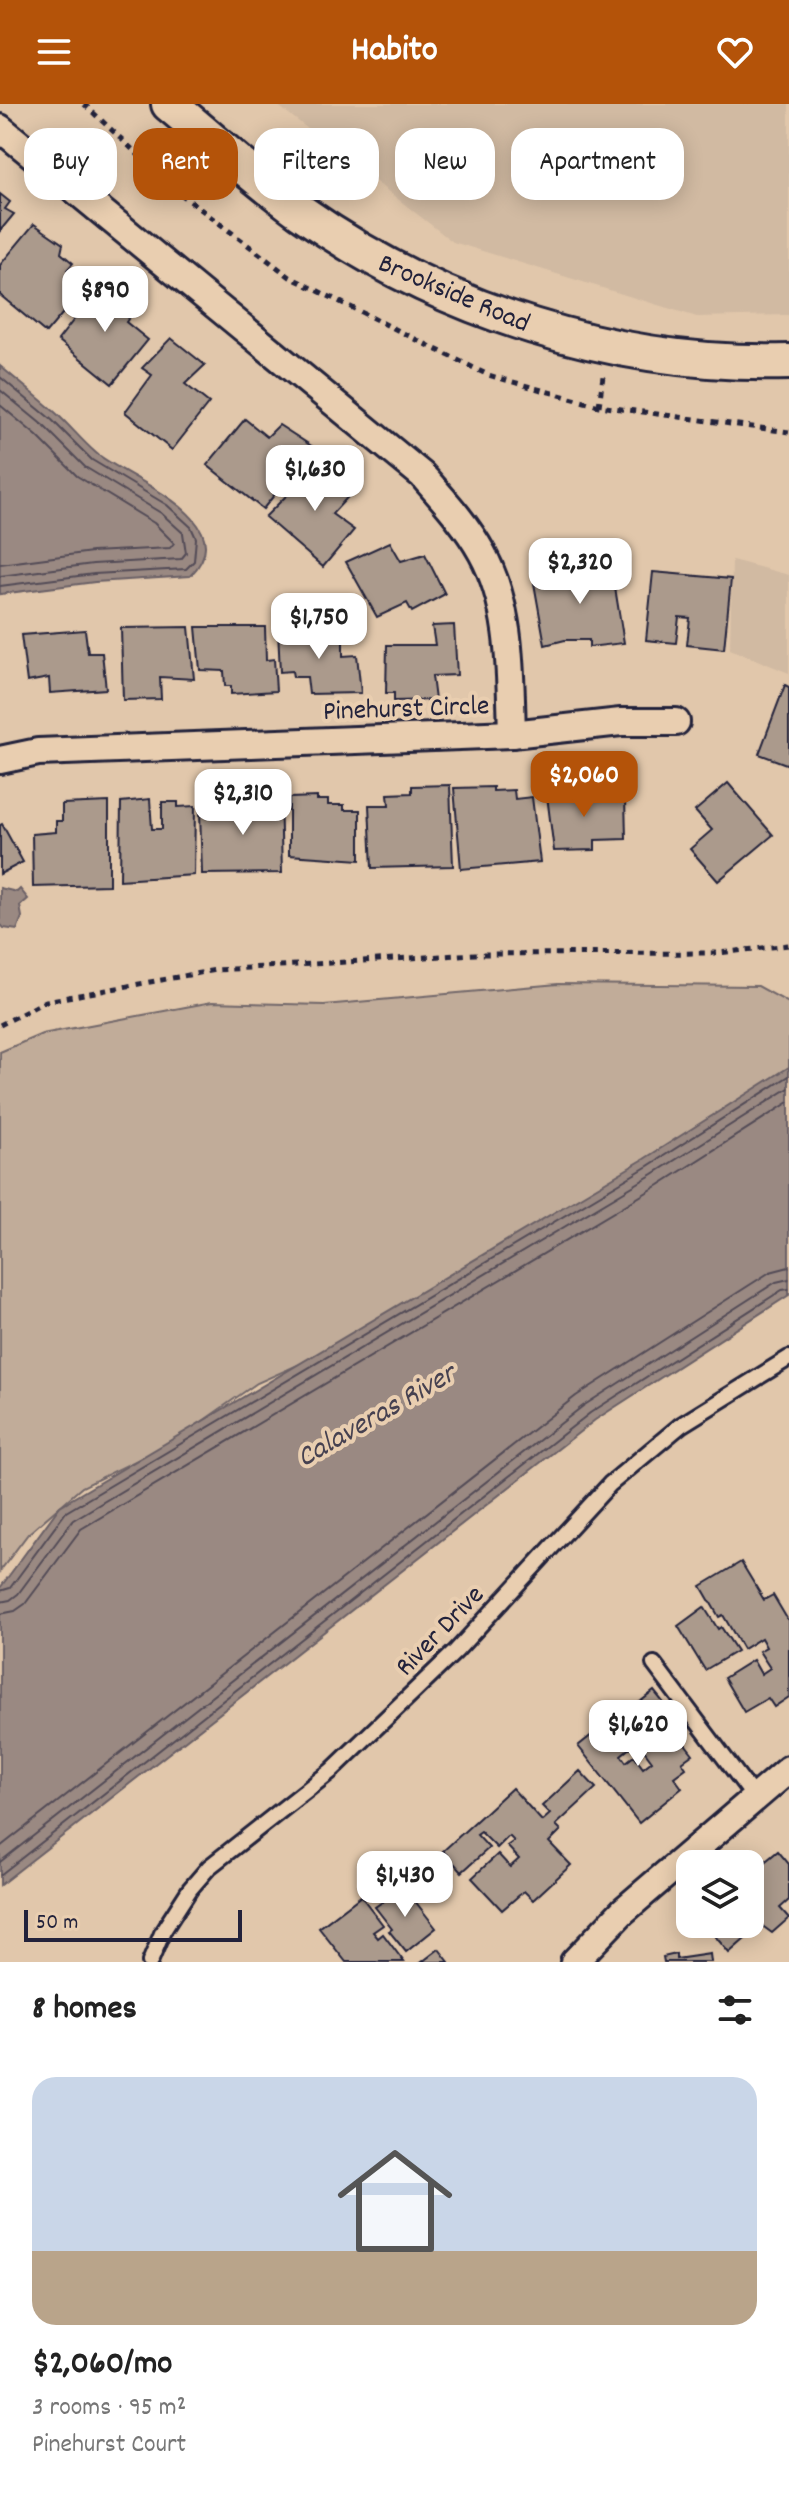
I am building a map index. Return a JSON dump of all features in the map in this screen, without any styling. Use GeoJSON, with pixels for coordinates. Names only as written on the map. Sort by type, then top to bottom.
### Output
{"type":"FeatureCollection","features":[{"type":"Feature","properties":{"kind":"street","name":"Brookside Road"},"geometry":{"type":"LineString","coordinates":[[169,104],[302,212],[359,249],[444,292],[566,336],[636,351],[687,358],[789,362]]}},
{"type":"Feature","properties":{"kind":"street","name":"Pinehurst Circle"},"geometry":{"type":"LineString","coordinates":[[0,128],[422,475],[458,515],[484,555],[499,595],[509,652],[512,734],[38,752],[0,760]]}},
{"type":"Feature","properties":{"kind":"street"},"geometry":{"type":"LineString","coordinates":[[512,734],[621,722],[676,722]]}},
{"type":"Feature","properties":{"kind":"street"},"geometry":{"type":"LineString","coordinates":[[574,1962],[623,1911],[789,1769]]}},
{"type":"Feature","properties":{"kind":"lane","name":"River Drive"},"geometry":{"type":"LineString","coordinates":[[150,1962],[163,1931],[190,1889],[209,1867],[331,1771],[456,1651],[610,1484],[681,1425],[789,1358]]}},
{"type":"Feature","properties":{"kind":"lane"},"geometry":{"type":"LineString","coordinates":[[654,1664],[754,1797]]}},
{"type":"Feature","properties":{"kind":"path"},"geometry":{"type":"LineString","coordinates":[[0,1025],[46,1001],[216,970],[475,954],[719,953],[789,945]]}},
{"type":"Feature","properties":{"kind":"shaded area"},"geometry":{"type":"Polygon","coordinates":[[[276,104],[789,104],[789,315],[697,317],[453,242],[399,200],[495,200],[495,128],[395,128],[395,197],[379,184],[379,128],[307,128],[276,104]]]}},
{"type":"Feature","properties":{"kind":"shaded area"},"geometry":{"type":"Polygon","coordinates":[[[732,560],[789,575],[789,673],[730,649],[732,560]]]}},
{"type":"Feature","properties":{"kind":"shaded area"},"geometry":{"type":"Polygon","coordinates":[[[558,984],[758,986],[789,1003],[789,1104],[372,1332],[257,1383],[170,1444],[82,1487],[28,1534],[0,1571],[0,1052],[42,1034],[212,1002],[324,1005],[558,984]]]}},
{"type":"Feature","properties":{"kind":"water"},"geometry":{"type":"Polygon","coordinates":[[[0,366],[57,414],[96,453],[176,503],[193,519],[204,537],[204,556],[190,576],[95,582],[0,594],[0,366]]]}},
{"type":"Feature","properties":{"kind":"water"},"geometry":{"type":"Polygon","coordinates":[[[0,888],[17,892],[20,889],[28,899],[20,906],[22,917],[17,930],[4,928],[0,924],[0,888]]]}},
{"type":"Feature","properties":{"kind":"water","name":"Calaveras River"},"geometry":{"type":"Polygon","coordinates":[[[789,1067],[789,1295],[595,1420],[0,1885],[0,1588],[60,1506],[644,1159],[789,1067]]]}},
{"type":"Feature","properties":{"kind":"building"},"geometry":{"type":"Polygon","coordinates":[[[0,194],[10,202],[5,209],[14,214],[0,231],[0,194]]]}},
{"type":"Feature","properties":{"kind":"building"},"geometry":{"type":"Polygon","coordinates":[[[34,224],[63,244],[61,253],[73,263],[67,270],[85,287],[46,333],[0,295],[0,265],[34,224]]]}},
{"type":"Feature","properties":{"kind":"building"},"geometry":{"type":"Polygon","coordinates":[[[104,281],[137,307],[126,322],[148,340],[112,384],[58,340],[104,281]]]}},
{"type":"Feature","properties":{"kind":"building"},"geometry":{"type":"Polygon","coordinates":[[[171,338],[205,365],[185,384],[209,403],[172,450],[125,412],[152,375],[142,368],[171,338]]]}},
{"type":"Feature","properties":{"kind":"building"},"geometry":{"type":"Polygon","coordinates":[[[245,419],[267,437],[279,425],[313,447],[263,509],[207,465],[245,419]]]}},
{"type":"Feature","properties":{"kind":"building"},"geometry":{"type":"Polygon","coordinates":[[[322,460],[356,488],[332,514],[354,530],[323,567],[265,517],[322,460]]]}},
{"type":"Feature","properties":{"kind":"building"},"geometry":{"type":"Polygon","coordinates":[[[390,542],[401,561],[425,554],[445,594],[412,612],[407,603],[377,617],[346,562],[390,542]]]}},
{"type":"Feature","properties":{"kind":"building"},"geometry":{"type":"Polygon","coordinates":[[[611,563],[624,643],[589,647],[589,640],[565,640],[545,645],[534,583],[551,580],[550,572],[611,563]]]}},
{"type":"Feature","properties":{"kind":"building"},"geometry":{"type":"Polygon","coordinates":[[[653,572],[731,579],[724,649],[687,645],[690,618],[679,617],[676,643],[646,640],[653,572]]]}},
{"type":"Feature","properties":{"kind":"building"},"geometry":{"type":"Polygon","coordinates":[[[454,625],[457,675],[432,676],[435,700],[394,701],[394,693],[386,693],[387,645],[435,645],[432,626],[454,625]]]}},
{"type":"Feature","properties":{"kind":"building"},"geometry":{"type":"Polygon","coordinates":[[[189,627],[194,679],[160,677],[161,699],[123,700],[121,628],[189,627]]]}},
{"type":"Feature","properties":{"kind":"building"},"geometry":{"type":"Polygon","coordinates":[[[196,627],[265,627],[266,660],[274,659],[276,691],[231,694],[231,686],[225,686],[224,671],[200,670],[196,627]]]}},
{"type":"Feature","properties":{"kind":"building"},"geometry":{"type":"Polygon","coordinates":[[[85,630],[88,653],[102,653],[106,689],[50,693],[49,678],[27,682],[21,635],[85,630]]]}},
{"type":"Feature","properties":{"kind":"building"},"geometry":{"type":"Polygon","coordinates":[[[278,630],[343,630],[343,656],[357,655],[361,693],[309,694],[307,677],[293,677],[292,671],[280,672],[278,630]]]}},
{"type":"Feature","properties":{"kind":"building"},"geometry":{"type":"Polygon","coordinates":[[[785,685],[789,687],[789,765],[759,754],[785,685]]]}},
{"type":"Feature","properties":{"kind":"building"},"geometry":{"type":"Polygon","coordinates":[[[728,783],[773,835],[718,881],[690,849],[712,830],[695,811],[728,783]]]}},
{"type":"Feature","properties":{"kind":"building"},"geometry":{"type":"Polygon","coordinates":[[[450,785],[453,866],[372,868],[369,805],[389,805],[388,794],[412,793],[412,786],[450,785]]]}},
{"type":"Feature","properties":{"kind":"building"},"geometry":{"type":"Polygon","coordinates":[[[493,787],[493,791],[514,790],[515,799],[532,797],[540,862],[461,869],[454,788],[493,787]]]}},
{"type":"Feature","properties":{"kind":"building"},"geometry":{"type":"Polygon","coordinates":[[[575,787],[575,791],[589,790],[589,795],[604,796],[606,799],[625,797],[626,839],[595,840],[595,850],[554,851],[546,788],[575,787]]]}},
{"type":"Feature","properties":{"kind":"building"},"geometry":{"type":"Polygon","coordinates":[[[280,794],[282,873],[202,874],[200,811],[220,811],[219,804],[240,803],[241,796],[280,794]]]}},
{"type":"Feature","properties":{"kind":"building"},"geometry":{"type":"Polygon","coordinates":[[[317,797],[317,800],[328,800],[328,805],[344,805],[344,810],[360,810],[360,860],[289,855],[289,798],[317,797]]]}},
{"type":"Feature","properties":{"kind":"building"},"geometry":{"type":"Polygon","coordinates":[[[150,799],[152,829],[162,829],[162,802],[178,802],[178,807],[195,806],[194,875],[120,880],[121,802],[150,799]]]}},
{"type":"Feature","properties":{"kind":"building"},"geometry":{"type":"Polygon","coordinates":[[[109,802],[109,885],[33,887],[32,834],[56,832],[56,821],[62,821],[62,804],[109,802]]]}},
{"type":"Feature","properties":{"kind":"building"},"geometry":{"type":"Polygon","coordinates":[[[0,825],[23,862],[0,874],[0,825]]]}},
{"type":"Feature","properties":{"kind":"building"},"geometry":{"type":"Polygon","coordinates":[[[741,1562],[764,1600],[773,1595],[789,1622],[789,1697],[774,1707],[768,1698],[744,1712],[724,1678],[753,1660],[761,1674],[770,1668],[759,1651],[766,1647],[761,1638],[743,1649],[701,1586],[741,1562]]]}},
{"type":"Feature","properties":{"kind":"building"},"geometry":{"type":"Polygon","coordinates":[[[704,1607],[737,1651],[705,1670],[678,1626],[704,1607]]]}},
{"type":"Feature","properties":{"kind":"building"},"geometry":{"type":"Polygon","coordinates":[[[654,1691],[671,1712],[643,1735],[626,1713],[654,1691]]]}},
{"type":"Feature","properties":{"kind":"building"},"geometry":{"type":"Polygon","coordinates":[[[607,1723],[618,1736],[625,1730],[636,1743],[621,1755],[626,1762],[634,1756],[643,1768],[652,1761],[643,1749],[671,1726],[693,1754],[682,1762],[686,1768],[674,1777],[682,1788],[639,1823],[578,1746],[607,1723]]]}},
{"type":"Feature","properties":{"kind":"building"},"geometry":{"type":"Polygon","coordinates":[[[580,1771],[596,1788],[556,1825],[561,1830],[549,1842],[571,1865],[533,1900],[524,1891],[502,1910],[472,1878],[498,1854],[510,1867],[519,1859],[507,1846],[514,1841],[509,1836],[497,1848],[481,1832],[477,1835],[489,1848],[462,1872],[443,1851],[512,1788],[542,1821],[550,1814],[542,1806],[580,1771]]]}},
{"type":"Feature","properties":{"kind":"building"},"geometry":{"type":"Polygon","coordinates":[[[778,1851],[789,1864],[789,1900],[780,1908],[789,1918],[772,1933],[764,1927],[764,1862],[778,1851]]]}},
{"type":"Feature","properties":{"kind":"building"},"geometry":{"type":"Polygon","coordinates":[[[404,1887],[436,1928],[406,1952],[375,1907],[404,1887]]]}},
{"type":"Feature","properties":{"kind":"building"},"geometry":{"type":"Polygon","coordinates":[[[361,1896],[383,1925],[373,1932],[378,1938],[383,1934],[404,1962],[346,1962],[319,1928],[361,1896]]]}},
{"type":"Feature","properties":{"kind":"building"},"geometry":{"type":"Polygon","coordinates":[[[717,1938],[746,1938],[729,1953],[717,1938]]]}},
{"type":"Feature","properties":{"kind":"building"},"geometry":{"type":"Polygon","coordinates":[[[439,1949],[449,1962],[422,1962],[439,1949]]]}},
{"type":"Feature","properties":{"kind":"building"},"geometry":{"type":"Polygon","coordinates":[[[676,1954],[676,1959],[710,1954],[711,1962],[664,1962],[663,1957],[676,1954]]]}}]}
